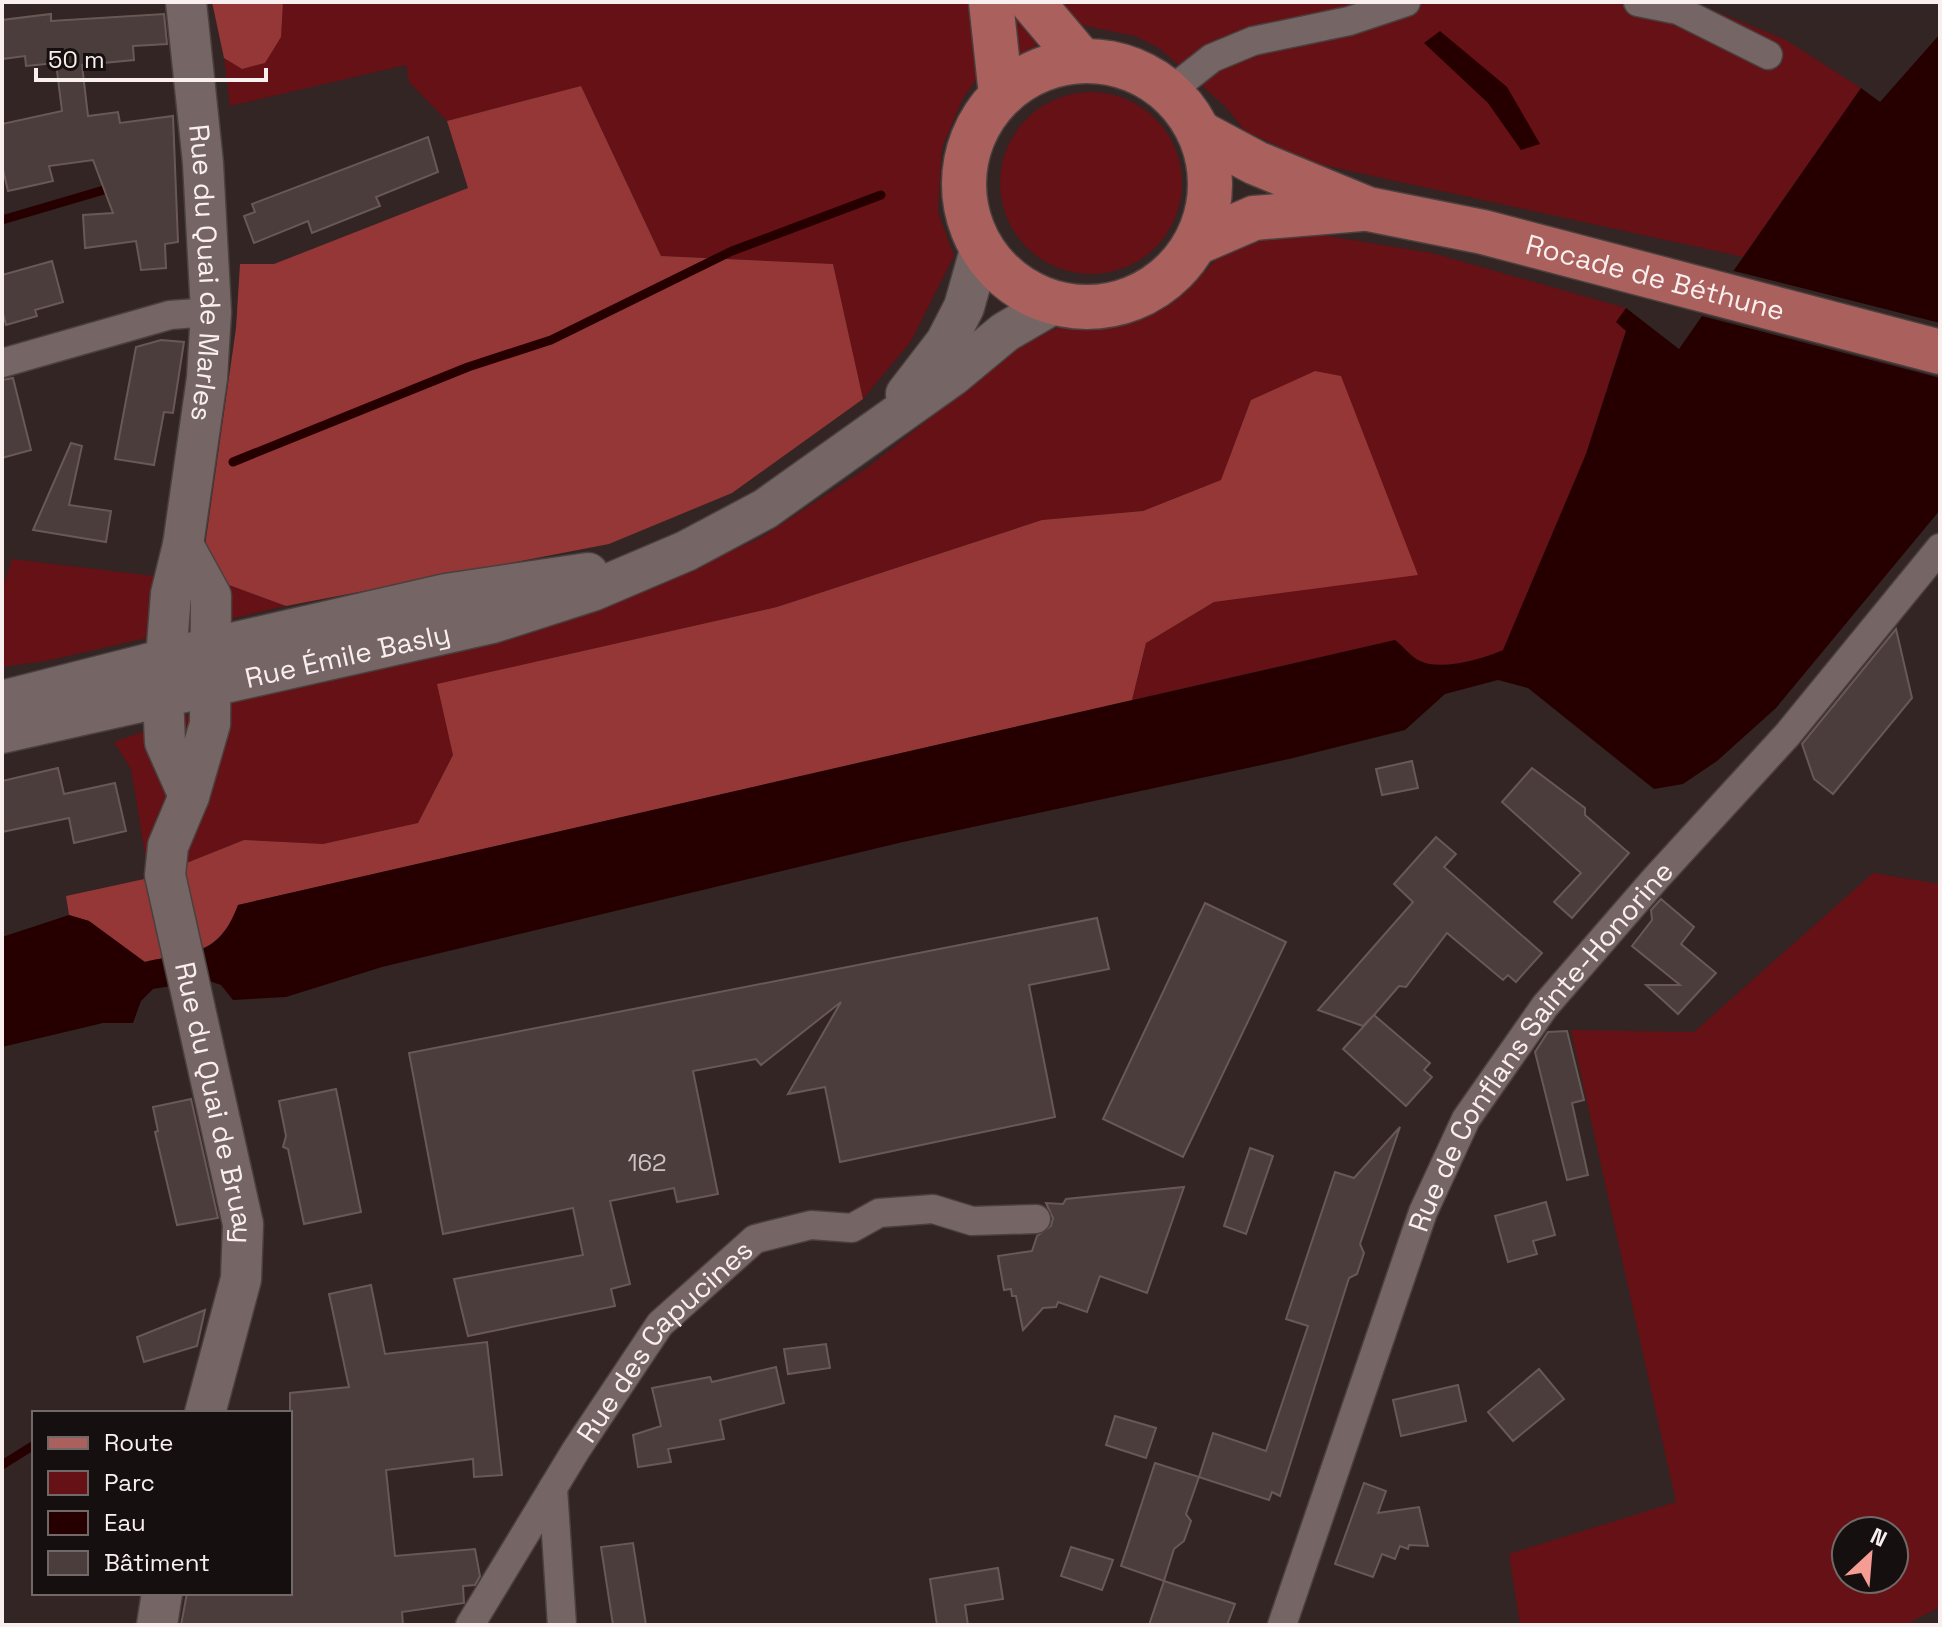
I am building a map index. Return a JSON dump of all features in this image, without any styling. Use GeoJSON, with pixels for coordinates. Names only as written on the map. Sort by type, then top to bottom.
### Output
{"type":"FeatureCollection","features":[{"type":"Feature","properties":{"kind":"main road"},"geometry":{"type":"LineString","coordinates":[[991,2],[1001,95]]}},
{"type":"Feature","properties":{"kind":"main road"},"geometry":{"type":"LineString","coordinates":[[1032,2],[1081,60]]}},
{"type":"Feature","properties":{"kind":"main road"},"geometry":{"type":"LineString","coordinates":[[1081,60],[1128,68],[1169,92],[1187,110],[1200,133],[1210,170],[1209,207],[1196,243],[1177,270],[1151,290],[1131,299],[1088,308],[1055,303],[1013,282],[981,247],[968,217],[963,184],[968,152],[980,121],[1001,95],[1025,77],[1052,65],[1081,60]]}},
{"type":"Feature","properties":{"kind":"main road","name":"Rocade de Béthune"},"geometry":{"type":"LineString","coordinates":[[1200,133],[1256,163],[1368,209],[1572,254],[1940,352]]}},
{"type":"Feature","properties":{"kind":"main road","name":"Rocade de Béthune"},"geometry":{"type":"LineString","coordinates":[[1196,243],[1254,218],[1368,209]]}},
{"type":"Feature","properties":{"kind":"street","name":"Rue du Quai de Marles"},"geometry":{"type":"LineString","coordinates":[[186,2],[203,163],[211,312],[207,378],[183,545],[211,596],[187,673]]}},
{"type":"Feature","properties":{"kind":"street"},"geometry":{"type":"LineString","coordinates":[[1169,92],[1212,58],[1253,41],[1349,21],[1406,2]]}},
{"type":"Feature","properties":{"kind":"street"},"geometry":{"type":"LineString","coordinates":[[1638,2],[1678,10],[1768,55]]}},
{"type":"Feature","properties":{"kind":"street"},"geometry":{"type":"LineString","coordinates":[[887,420],[946,342],[964,307],[981,247]]}},
{"type":"Feature","properties":{"kind":"street"},"geometry":{"type":"LineString","coordinates":[[887,420],[952,376],[1005,332],[1055,303]]}},
{"type":"Feature","properties":{"kind":"street"},"geometry":{"type":"LineString","coordinates":[[2,363],[170,315],[211,312]]}},
{"type":"Feature","properties":{"kind":"street","name":"Rue Émile Basly"},"geometry":{"type":"LineString","coordinates":[[2,701],[187,673],[551,607],[686,551],[775,502],[887,420]]}},
{"type":"Feature","properties":{"kind":"street","name":"Rue de Conflans Sainte-Honorine"},"geometry":{"type":"LineString","coordinates":[[1282,1625],[1423,1212],[1466,1119],[1545,1006],[1656,878],[1788,734],[1940,548]]}},
{"type":"Feature","properties":{"kind":"street","name":"Rue Émile Basly"},"geometry":{"type":"LineString","coordinates":[[187,673],[340,638],[446,594],[571,576],[686,551]]}},
{"type":"Feature","properties":{"kind":"street"},"geometry":{"type":"LineString","coordinates":[[2,733],[61,720],[78,700],[187,673]]}},
{"type":"Feature","properties":{"kind":"street","name":"Rue du Quai de Bruay"},"geometry":{"type":"LineString","coordinates":[[187,673],[165,742],[189,796],[168,846],[165,875],[243,1224],[241,1279],[206,1411]]}},
{"type":"Feature","properties":{"kind":"street","name":"Rue des Capucines"},"geometry":{"type":"LineString","coordinates":[[470,1625],[553,1488],[660,1324],[755,1239],[811,1225],[852,1228],[879,1213],[933,1209],[972,1221],[1036,1219]]}},
{"type":"Feature","properties":{"kind":"street"},"geometry":{"type":"LineString","coordinates":[[553,1488],[562,1625]]}},
{"type":"Feature","properties":{"kind":"street"},"geometry":{"type":"LineString","coordinates":[[157,1625],[162,1595]]}},
{"type":"Feature","properties":{"kind":"green space"},"geometry":{"type":"Polygon","coordinates":[[[283,2],[1693,2],[1786,40],[1861,88],[1743,257],[1314,163],[1245,131],[1226,107],[1159,48],[1135,36],[1076,24],[978,77],[963,98],[942,148],[938,212],[954,256],[911,341],[863,399],[833,264],[661,256],[581,86],[447,121],[409,82],[406,65],[230,106],[224,58],[242,69],[281,37],[283,2]]]}},
{"type":"Feature","properties":{"kind":"green space"},"geometry":{"type":"Polygon","coordinates":[[[1091,92],[1109,93],[1126,99],[1156,118],[1175,148],[1181,165],[1181,201],[1175,218],[1156,248],[1126,267],[1109,273],[1091,274],[1073,273],[1056,267],[1026,248],[1007,218],[1001,201],[1000,183],[1001,165],[1007,148],[1026,118],[1056,99],[1073,93],[1091,92]]]}},
{"type":"Feature","properties":{"kind":"green space"},"geometry":{"type":"Polygon","coordinates":[[[1316,234],[1432,253],[1626,308],[1617,322],[1626,330],[1586,454],[1503,650],[1474,660],[1439,665],[1417,659],[1395,640],[1132,700],[1146,643],[1214,602],[1418,574],[1251,400],[1221,480],[1143,511],[1042,520],[777,607],[438,684],[453,755],[418,823],[323,844],[244,840],[149,878],[131,769],[114,742],[241,697],[657,585],[762,537],[868,467],[1024,344],[1073,323],[1130,317],[1159,310],[1184,294],[1225,251],[1249,237],[1316,234]]]}},
{"type":"Feature","properties":{"kind":"green space"},"geometry":{"type":"Polygon","coordinates":[[[12,559],[229,585],[286,606],[46,661],[2,667],[2,590],[12,559]]]}},
{"type":"Feature","properties":{"kind":"green space"},"geometry":{"type":"Polygon","coordinates":[[[1873,873],[1940,884],[1940,1607],[1905,1625],[1520,1625],[1509,1554],[1676,1502],[1571,1030],[1694,1032],[1873,873]]]}},
{"type":"Feature","properties":{"kind":"shaded area"},"geometry":{"type":"Polygon","coordinates":[[[212,2],[283,2],[281,37],[265,63],[242,69],[224,58],[212,2]]]}},
{"type":"Feature","properties":{"kind":"shaded area"},"geometry":{"type":"Polygon","coordinates":[[[581,86],[661,256],[833,264],[863,399],[732,493],[609,544],[286,606],[229,585],[205,546],[236,328],[240,264],[274,264],[468,188],[447,121],[581,86]]]}},
{"type":"Feature","properties":{"kind":"shaded area"},"geometry":{"type":"Polygon","coordinates":[[[1315,371],[1341,376],[1418,575],[1214,602],[1146,643],[1132,700],[238,905],[222,934],[202,949],[190,953],[144,962],[89,921],[69,915],[66,896],[149,878],[244,840],[323,844],[418,823],[453,755],[437,684],[777,607],[1042,520],[1143,511],[1221,480],[1251,400],[1315,371]]]}},
{"type":"Feature","properties":{"kind":"water"},"geometry":{"type":"Polygon","coordinates":[[[1440,31],[1507,87],[1540,144],[1521,150],[1488,103],[1424,43],[1440,31]]]}},
{"type":"Feature","properties":{"kind":"water"},"geometry":{"type":"Polygon","coordinates":[[[1940,34],[1940,510],[1776,708],[1717,761],[1683,784],[1654,789],[1528,688],[1498,680],[1445,694],[1405,730],[1289,759],[903,842],[382,967],[286,997],[233,1000],[221,985],[206,980],[153,989],[141,1001],[133,1023],[103,1023],[2,1047],[2,937],[69,915],[89,921],[145,962],[191,953],[213,943],[231,922],[238,905],[1395,640],[1417,659],[1439,665],[1474,660],[1503,650],[1586,454],[1626,331],[1616,322],[1626,308],[1679,349],[1861,88],[1880,102],[1940,34]]]}},
{"type":"Feature","properties":{"kind":"pier"},"geometry":{"type":"Polygon","coordinates":[[[1730,270],[1940,323],[1940,378],[1698,315],[1730,270]]]}},
{"type":"Feature","properties":{"kind":"building"},"geometry":{"type":"Polygon","coordinates":[[[51,14],[51,21],[164,14],[167,44],[133,46],[134,60],[82,65],[88,116],[118,112],[120,123],[173,116],[178,242],[165,244],[166,268],[141,270],[136,241],[85,248],[83,215],[113,213],[93,160],[49,166],[53,181],[8,191],[2,165],[2,124],[62,111],[56,63],[26,66],[25,56],[2,59],[2,20],[51,14]]]}},
{"type":"Feature","properties":{"kind":"building"},"geometry":{"type":"Polygon","coordinates":[[[428,137],[438,172],[376,197],[380,206],[312,233],[308,221],[254,243],[244,216],[255,212],[252,204],[428,137]]]}},
{"type":"Feature","properties":{"kind":"building"},"geometry":{"type":"Polygon","coordinates":[[[52,261],[63,302],[35,310],[37,316],[6,325],[2,309],[2,275],[52,261]]]}},
{"type":"Feature","properties":{"kind":"building"},"geometry":{"type":"Polygon","coordinates":[[[161,340],[184,342],[173,413],[164,412],[154,465],[115,459],[136,347],[161,340]]]}},
{"type":"Feature","properties":{"kind":"building"},"geometry":{"type":"Polygon","coordinates":[[[13,378],[31,450],[2,458],[2,380],[13,378]]]}},
{"type":"Feature","properties":{"kind":"building"},"geometry":{"type":"Polygon","coordinates":[[[71,443],[82,446],[69,505],[111,511],[106,542],[33,530],[71,443]]]}},
{"type":"Feature","properties":{"kind":"building"},"geometry":{"type":"Polygon","coordinates":[[[1896,629],[1912,698],[1833,794],[1814,779],[1802,744],[1896,629]]]}},
{"type":"Feature","properties":{"kind":"building"},"geometry":{"type":"Polygon","coordinates":[[[1412,761],[1418,788],[1382,795],[1376,769],[1412,761]]]}},
{"type":"Feature","properties":{"kind":"building"},"geometry":{"type":"Polygon","coordinates":[[[58,768],[64,794],[115,783],[126,831],[74,843],[69,818],[2,832],[2,781],[58,768]]]}},
{"type":"Feature","properties":{"kind":"building"},"geometry":{"type":"Polygon","coordinates":[[[1532,768],[1585,808],[1585,815],[1629,853],[1572,918],[1554,902],[1581,873],[1502,802],[1532,768]]]}},
{"type":"Feature","properties":{"kind":"building"},"geometry":{"type":"Polygon","coordinates":[[[1436,837],[1456,854],[1444,867],[1542,953],[1516,982],[1508,975],[1503,980],[1447,933],[1406,987],[1399,986],[1363,1026],[1318,1010],[1413,902],[1394,884],[1436,837]]]}},
{"type":"Feature","properties":{"kind":"building"},"geometry":{"type":"Polygon","coordinates":[[[1661,899],[1694,927],[1681,944],[1716,973],[1678,1014],[1646,985],[1680,985],[1632,946],[1652,920],[1651,910],[1661,899]]]}},
{"type":"Feature","properties":{"kind":"building"},"geometry":{"type":"Polygon","coordinates":[[[1205,903],[1286,942],[1183,1157],[1103,1119],[1205,903]]]}},
{"type":"Feature","properties":{"kind":"building"},"geometry":{"type":"Polygon","coordinates":[[[1097,918],[1109,969],[1029,985],[1055,1117],[840,1162],[825,1087],[788,1094],[841,1002],[761,1065],[756,1059],[693,1071],[718,1194],[677,1202],[674,1188],[610,1201],[630,1284],[611,1289],[615,1306],[468,1336],[454,1279],[583,1255],[573,1208],[443,1234],[409,1053],[1097,918]]]}},
{"type":"Feature","properties":{"kind":"building"},"geometry":{"type":"Polygon","coordinates":[[[1374,1015],[1430,1063],[1424,1070],[1432,1077],[1406,1106],[1343,1049],[1374,1015]]]}},
{"type":"Feature","properties":{"kind":"building"},"geometry":{"type":"Polygon","coordinates":[[[1567,1031],[1584,1100],[1572,1103],[1588,1175],[1567,1180],[1535,1052],[1548,1032],[1567,1031]]]}},
{"type":"Feature","properties":{"kind":"building"},"geometry":{"type":"Polygon","coordinates":[[[336,1089],[361,1212],[304,1224],[288,1149],[283,1147],[286,1136],[279,1101],[336,1089]]]}},
{"type":"Feature","properties":{"kind":"building"},"geometry":{"type":"Polygon","coordinates":[[[191,1099],[218,1218],[177,1225],[155,1132],[158,1131],[153,1107],[191,1099]]]}},
{"type":"Feature","properties":{"kind":"building"},"geometry":{"type":"Polygon","coordinates":[[[1400,1127],[1360,1244],[1364,1253],[1357,1274],[1349,1278],[1280,1496],[1272,1492],[1269,1500],[1199,1477],[1213,1433],[1266,1451],[1308,1326],[1286,1319],[1335,1172],[1354,1178],[1400,1127]]]}},
{"type":"Feature","properties":{"kind":"building"},"geometry":{"type":"Polygon","coordinates":[[[1250,1148],[1273,1156],[1246,1234],[1224,1226],[1250,1148]]]}},
{"type":"Feature","properties":{"kind":"building"},"geometry":{"type":"Polygon","coordinates":[[[1184,1187],[1147,1293],[1100,1276],[1087,1312],[1058,1302],[1056,1307],[1043,1308],[1023,1330],[1016,1296],[1012,1296],[1011,1289],[1004,1290],[998,1256],[1032,1251],[1037,1236],[1051,1226],[1053,1218],[1046,1203],[1063,1204],[1066,1199],[1184,1187]]]}},
{"type":"Feature","properties":{"kind":"building"},"geometry":{"type":"Polygon","coordinates":[[[1546,1202],[1555,1235],[1533,1241],[1537,1254],[1508,1262],[1495,1216],[1546,1202]]]}},
{"type":"Feature","properties":{"kind":"building"},"geometry":{"type":"Polygon","coordinates":[[[371,1285],[385,1354],[487,1342],[502,1475],[474,1477],[473,1459],[386,1470],[395,1556],[475,1549],[480,1576],[475,1585],[463,1586],[464,1603],[402,1612],[403,1625],[181,1625],[187,1595],[292,1595],[290,1393],[349,1387],[329,1294],[371,1285]]]}},
{"type":"Feature","properties":{"kind":"building"},"geometry":{"type":"Polygon","coordinates":[[[205,1310],[197,1346],[144,1362],[137,1337],[205,1310]]]}},
{"type":"Feature","properties":{"kind":"building"},"geometry":{"type":"Polygon","coordinates":[[[826,1344],[830,1368],[788,1374],[784,1349],[826,1344]]]}},
{"type":"Feature","properties":{"kind":"building"},"geometry":{"type":"Polygon","coordinates":[[[776,1367],[784,1403],[720,1420],[724,1439],[668,1449],[671,1462],[638,1467],[633,1435],[661,1426],[652,1388],[710,1377],[712,1382],[776,1367]]]}},
{"type":"Feature","properties":{"kind":"building"},"geometry":{"type":"Polygon","coordinates":[[[1539,1369],[1564,1399],[1513,1441],[1488,1412],[1539,1369]]]}},
{"type":"Feature","properties":{"kind":"building"},"geometry":{"type":"Polygon","coordinates":[[[1458,1385],[1466,1421],[1401,1436],[1393,1400],[1458,1385]]]}},
{"type":"Feature","properties":{"kind":"building"},"geometry":{"type":"Polygon","coordinates":[[[1115,1416],[1156,1428],[1146,1458],[1106,1445],[1115,1416]]]}},
{"type":"Feature","properties":{"kind":"building"},"geometry":{"type":"Polygon","coordinates":[[[1155,1463],[1199,1477],[1186,1514],[1191,1521],[1184,1541],[1174,1549],[1164,1581],[1121,1566],[1155,1463]]]}},
{"type":"Feature","properties":{"kind":"building"},"geometry":{"type":"Polygon","coordinates":[[[1364,1483],[1386,1491],[1378,1513],[1419,1507],[1428,1546],[1409,1545],[1408,1549],[1400,1546],[1395,1559],[1382,1554],[1373,1577],[1335,1564],[1364,1483]]]}},
{"type":"Feature","properties":{"kind":"building"},"geometry":{"type":"Polygon","coordinates":[[[633,1543],[646,1625],[613,1625],[601,1547],[633,1543]]]}},
{"type":"Feature","properties":{"kind":"building"},"geometry":{"type":"Polygon","coordinates":[[[1071,1547],[1113,1560],[1102,1590],[1061,1576],[1071,1547]]]}},
{"type":"Feature","properties":{"kind":"building"},"geometry":{"type":"Polygon","coordinates":[[[998,1568],[1003,1599],[965,1605],[968,1625],[937,1625],[930,1579],[998,1568]]]}},
{"type":"Feature","properties":{"kind":"building"},"geometry":{"type":"Polygon","coordinates":[[[1164,1581],[1235,1604],[1227,1625],[1149,1625],[1164,1581]]]}},
{"type":"Feature","properties":{"kind":"waterway"},"geometry":{"type":"LineString","coordinates":[[2,220],[114,187]]}},
{"type":"Feature","properties":{"kind":"waterway"},"geometry":{"type":"LineString","coordinates":[[233,462],[468,367],[551,340],[732,251],[881,195]]}},
{"type":"Feature","properties":{"kind":"waterway"},"geometry":{"type":"LineString","coordinates":[[2,1465],[32,1446]]}}]}
